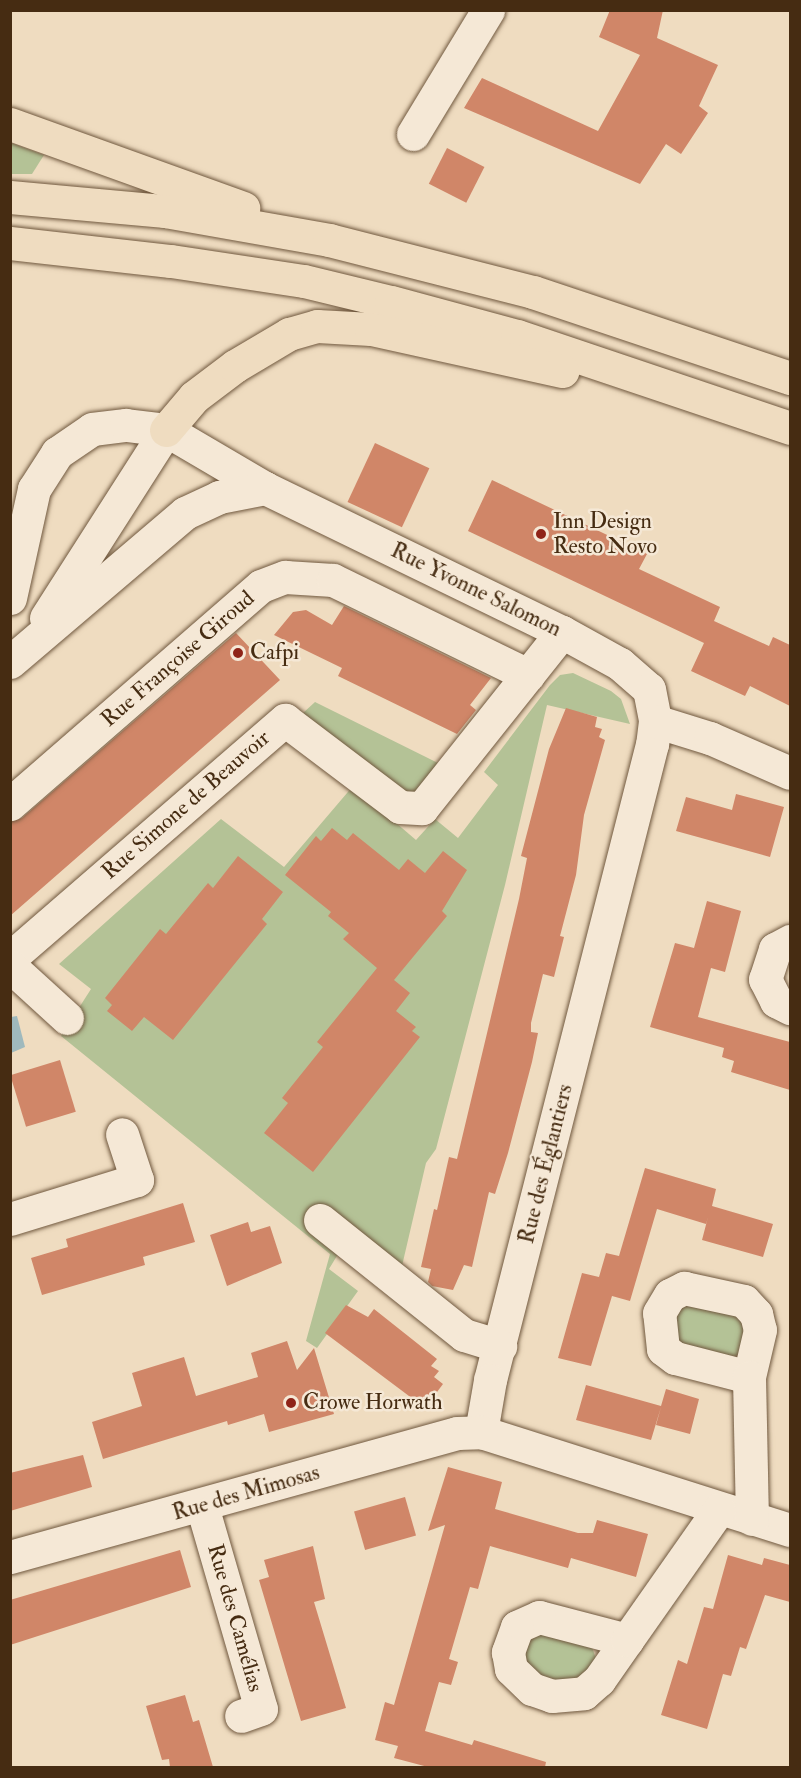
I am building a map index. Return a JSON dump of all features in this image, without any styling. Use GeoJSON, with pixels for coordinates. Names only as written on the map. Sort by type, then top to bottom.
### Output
{"type":"FeatureCollection","features":[{"type":"Feature","properties":{"kind":"highway"},"geometry":{"type":"LineString","coordinates":[[10,124],[329,240]]}},
{"type":"Feature","properties":{"kind":"highway"},"geometry":{"type":"LineString","coordinates":[[10,197],[165,211],[329,240],[533,292],[790,378]]}},
{"type":"Feature","properties":{"kind":"highway"},"geometry":{"type":"LineString","coordinates":[[10,243],[171,261],[304,281],[473,323],[790,428]]}},
{"type":"Feature","properties":{"kind":"highway"},"geometry":{"type":"LineString","coordinates":[[166,430],[194,397],[235,366],[289,334],[317,326],[379,330],[743,412]]}},
{"type":"Feature","properties":{"kind":"street"},"geometry":{"type":"LineString","coordinates":[[413,134],[488,10]]}},
{"type":"Feature","properties":{"kind":"street"},"geometry":{"type":"LineString","coordinates":[[10,598],[34,489],[57,453],[92,429],[126,425],[166,430],[19,656]]}},
{"type":"Feature","properties":{"kind":"street","name":"Rue Yvonne Salomon"},"geometry":{"type":"LineString","coordinates":[[166,430],[266,488],[562,632],[638,677],[649,689],[656,721]]}},
{"type":"Feature","properties":{"kind":"street"},"geometry":{"type":"LineString","coordinates":[[19,656],[185,513],[219,496],[266,488]]}},
{"type":"Feature","properties":{"kind":"street","name":"Rue Françoise Giroud"},"geometry":{"type":"LineString","coordinates":[[10,804],[261,586],[285,577],[333,580],[528,675]]}},
{"type":"Feature","properties":{"kind":"street","name":"Rue Simone de Beauvoir"},"geometry":{"type":"LineString","coordinates":[[10,958],[285,720],[400,807],[422,808],[562,632]]}},
{"type":"Feature","properties":{"kind":"street"},"geometry":{"type":"LineString","coordinates":[[656,721],[710,738],[790,773]]}},
{"type":"Feature","properties":{"kind":"street","name":"Rue des Églantiers"},"geometry":{"type":"LineString","coordinates":[[481,1432],[500,1346],[656,721]]}},
{"type":"Feature","properties":{"kind":"street"},"geometry":{"type":"LineString","coordinates":[[790,940],[775,949],[765,979],[776,1001],[790,1008]]}},
{"type":"Feature","properties":{"kind":"street"},"geometry":{"type":"LineString","coordinates":[[10,966],[67,1018]]}},
{"type":"Feature","properties":{"kind":"street"},"geometry":{"type":"LineString","coordinates":[[10,1219],[137,1180],[123,1134]]}},
{"type":"Feature","properties":{"kind":"street"},"geometry":{"type":"LineString","coordinates":[[320,1220],[464,1335],[500,1346]]}},
{"type":"Feature","properties":{"kind":"street"},"geometry":{"type":"LineString","coordinates":[[749,1377],[753,1519]]}},
{"type":"Feature","properties":{"kind":"street"},"geometry":{"type":"LineString","coordinates":[[481,1432],[790,1530]]}},
{"type":"Feature","properties":{"kind":"street","name":"Rue des Mimosas"},"geometry":{"type":"LineString","coordinates":[[10,1557],[202,1506],[458,1433],[481,1432]]}},
{"type":"Feature","properties":{"kind":"street","name":"Rue des Camélias"},"geometry":{"type":"LineString","coordinates":[[202,1506],[261,1709],[241,1716]]}},
{"type":"Feature","properties":{"kind":"street"},"geometry":{"type":"LineString","coordinates":[[627,1640],[719,1509]]}},
{"type":"Feature","properties":{"kind":"green space"},"geometry":{"type":"Polygon","coordinates":[[[11,143],[44,155],[32,174],[11,174],[11,143]]]}},
{"type":"Feature","properties":{"kind":"green space"},"geometry":{"type":"Polygon","coordinates":[[[573,673],[611,691],[621,699],[630,724],[547,705],[505,885],[436,1149],[426,1163],[398,1283],[346,1241],[329,1269],[358,1291],[317,1348],[306,1341],[330,1254],[61,1036],[91,989],[59,964],[221,819],[284,867],[353,786],[416,840],[435,819],[458,838],[498,785],[484,772],[550,685],[560,675],[573,673]]]}},
{"type":"Feature","properties":{"kind":"green space"},"geometry":{"type":"Polygon","coordinates":[[[315,702],[442,765],[421,791],[406,795],[303,713],[315,702]]]}},
{"type":"Feature","properties":{"kind":"green space"},"geometry":{"type":"Polygon","coordinates":[[[689,1298],[747,1319],[740,1353],[735,1357],[681,1347],[671,1319],[689,1298]]]}},
{"type":"Feature","properties":{"kind":"green space"},"geometry":{"type":"Polygon","coordinates":[[[539,1627],[592,1647],[596,1659],[574,1686],[530,1674],[520,1642],[539,1627]]]}},
{"type":"Feature","properties":{"kind":"water"},"geometry":{"type":"Polygon","coordinates":[[[17,1016],[25,1047],[11,1053],[11,1017],[17,1016]]]}},
{"type":"Feature","properties":{"kind":"building"},"geometry":{"type":"Polygon","coordinates":[[[610,10],[663,10],[657,38],[718,65],[699,106],[708,113],[681,154],[666,144],[640,184],[464,108],[482,78],[598,131],[640,55],[599,37],[610,10]]]}},
{"type":"Feature","properties":{"kind":"building"},"geometry":{"type":"Polygon","coordinates":[[[447,148],[484,167],[466,203],[429,184],[447,148]]]}},
{"type":"Feature","properties":{"kind":"building"},"geometry":{"type":"Polygon","coordinates":[[[375,443],[429,468],[402,527],[348,502],[375,443]]]}},
{"type":"Feature","properties":{"kind":"building"},"geometry":{"type":"Polygon","coordinates":[[[492,480],[647,554],[639,569],[720,607],[714,621],[769,646],[773,637],[790,645],[790,706],[750,686],[745,696],[691,671],[704,643],[468,531],[492,480]]]}},
{"type":"Feature","properties":{"kind":"building"},"geometry":{"type":"Polygon","coordinates":[[[344,606],[491,678],[470,705],[476,710],[457,734],[338,676],[342,668],[274,635],[293,612],[306,610],[332,625],[344,606]]]}},
{"type":"Feature","properties":{"kind":"building"},"geometry":{"type":"Polygon","coordinates":[[[236,633],[280,680],[10,916],[10,822],[22,818],[236,633]]]}},
{"type":"Feature","properties":{"kind":"building"},"geometry":{"type":"Polygon","coordinates":[[[566,708],[597,717],[595,727],[602,729],[599,737],[605,740],[584,815],[576,875],[560,936],[564,937],[554,977],[543,974],[531,1023],[531,1032],[538,1033],[532,1062],[495,1194],[489,1192],[472,1267],[464,1265],[453,1290],[432,1286],[428,1282],[431,1269],[421,1267],[434,1209],[437,1210],[449,1157],[457,1159],[519,899],[527,858],[521,856],[549,749],[566,708]]]}},
{"type":"Feature","properties":{"kind":"building"},"geometry":{"type":"Polygon","coordinates":[[[736,794],[784,807],[770,857],[676,831],[686,797],[732,810],[736,794]]]}},
{"type":"Feature","properties":{"kind":"building"},"geometry":{"type":"Polygon","coordinates":[[[332,828],[347,840],[353,833],[399,870],[408,859],[425,873],[443,851],[467,870],[442,911],[447,916],[394,980],[410,993],[396,1011],[416,1027],[412,1031],[420,1037],[313,1172],[264,1133],[288,1103],[282,1098],[323,1047],[317,1042],[377,968],[343,939],[349,933],[328,916],[331,912],[285,875],[316,836],[321,841],[332,828]]]}},
{"type":"Feature","properties":{"kind":"building"},"geometry":{"type":"Polygon","coordinates":[[[238,856],[283,892],[262,919],[267,924],[173,1040],[144,1017],[132,1031],[107,1011],[112,1005],[105,998],[160,929],[166,934],[208,883],[213,888],[238,856]]]}},
{"type":"Feature","properties":{"kind":"building"},"geometry":{"type":"Polygon","coordinates":[[[707,901],[741,911],[725,972],[711,968],[698,1017],[790,1042],[790,1090],[731,1072],[734,1061],[722,1057],[724,1048],[650,1027],[675,943],[694,948],[707,901]]]}},
{"type":"Feature","properties":{"kind":"building"},"geometry":{"type":"Polygon","coordinates":[[[60,1060],[76,1112],[26,1127],[10,1075],[60,1060]]]}},
{"type":"Feature","properties":{"kind":"building"},"geometry":{"type":"Polygon","coordinates":[[[645,1168],[716,1189],[712,1206],[773,1224],[763,1257],[702,1240],[708,1217],[706,1224],[657,1209],[630,1301],[612,1296],[591,1366],[558,1358],[582,1273],[599,1277],[606,1253],[619,1256],[645,1168]]]}},
{"type":"Feature","properties":{"kind":"building"},"geometry":{"type":"Polygon","coordinates":[[[183,1203],[195,1242],[143,1257],[145,1265],[42,1295],[31,1258],[68,1247],[66,1239],[183,1203]]]}},
{"type":"Feature","properties":{"kind":"building"},"geometry":{"type":"Polygon","coordinates":[[[248,1222],[251,1232],[270,1226],[282,1263],[227,1286],[210,1235],[248,1222]]]}},
{"type":"Feature","properties":{"kind":"building"},"geometry":{"type":"Polygon","coordinates":[[[346,1305],[368,1317],[374,1309],[437,1359],[431,1366],[439,1371],[434,1377],[443,1384],[425,1408],[325,1333],[346,1305]]]}},
{"type":"Feature","properties":{"kind":"building"},"geometry":{"type":"Polygon","coordinates":[[[287,1341],[297,1370],[314,1348],[334,1414],[269,1432],[264,1414],[228,1425],[227,1421],[103,1459],[92,1422],[142,1406],[132,1373],[184,1357],[196,1396],[258,1377],[251,1353],[287,1341]]]}},
{"type":"Feature","properties":{"kind":"building"},"geometry":{"type":"Polygon","coordinates":[[[586,1385],[661,1406],[666,1389],[699,1399],[690,1434],[656,1425],[661,1407],[651,1440],[576,1420],[586,1385]]]}},
{"type":"Feature","properties":{"kind":"building"},"geometry":{"type":"Polygon","coordinates":[[[83,1455],[92,1487],[10,1511],[10,1473],[83,1455]]]}},
{"type":"Feature","properties":{"kind":"building"},"geometry":{"type":"Polygon","coordinates":[[[448,1467],[502,1482],[495,1509],[578,1533],[593,1533],[597,1520],[648,1534],[636,1577],[571,1558],[568,1568],[490,1546],[478,1589],[470,1587],[449,1659],[458,1662],[451,1685],[439,1682],[425,1731],[472,1745],[474,1740],[546,1762],[545,1767],[428,1767],[394,1758],[398,1746],[375,1740],[385,1702],[394,1705],[445,1525],[428,1531],[448,1467]]]}},
{"type":"Feature","properties":{"kind":"building"},"geometry":{"type":"Polygon","coordinates":[[[405,1497],[416,1535],[365,1550],[354,1512],[405,1497]]]}},
{"type":"Feature","properties":{"kind":"building"},"geometry":{"type":"Polygon","coordinates":[[[313,1546],[325,1599],[314,1602],[346,1708],[301,1721],[259,1580],[269,1577],[264,1560],[313,1546]]]}},
{"type":"Feature","properties":{"kind":"building"},"geometry":{"type":"Polygon","coordinates":[[[180,1550],[191,1587],[10,1645],[10,1600],[180,1550]]]}},
{"type":"Feature","properties":{"kind":"building"},"geometry":{"type":"Polygon","coordinates":[[[728,1555],[762,1565],[764,1558],[790,1565],[790,1602],[765,1595],[746,1649],[740,1647],[731,1676],[723,1674],[707,1729],[661,1715],[678,1660],[687,1664],[704,1607],[713,1609],[728,1555]]]}},
{"type":"Feature","properties":{"kind":"building"},"geometry":{"type":"Polygon","coordinates":[[[185,1695],[193,1722],[199,1720],[213,1767],[170,1767],[169,1759],[162,1760],[146,1706],[185,1695]]]}},
{"type":"Feature","properties":{"kind":"place","name":"Inn Design Resto Novo"},"geometry":{"type":"Point","coordinates":[541,534]}},
{"type":"Feature","properties":{"kind":"place","name":"Cafpi"},"geometry":{"type":"Point","coordinates":[238,653]}},
{"type":"Feature","properties":{"kind":"place","name":"Crowe Horwath"},"geometry":{"type":"Point","coordinates":[291,1403]}}]}
